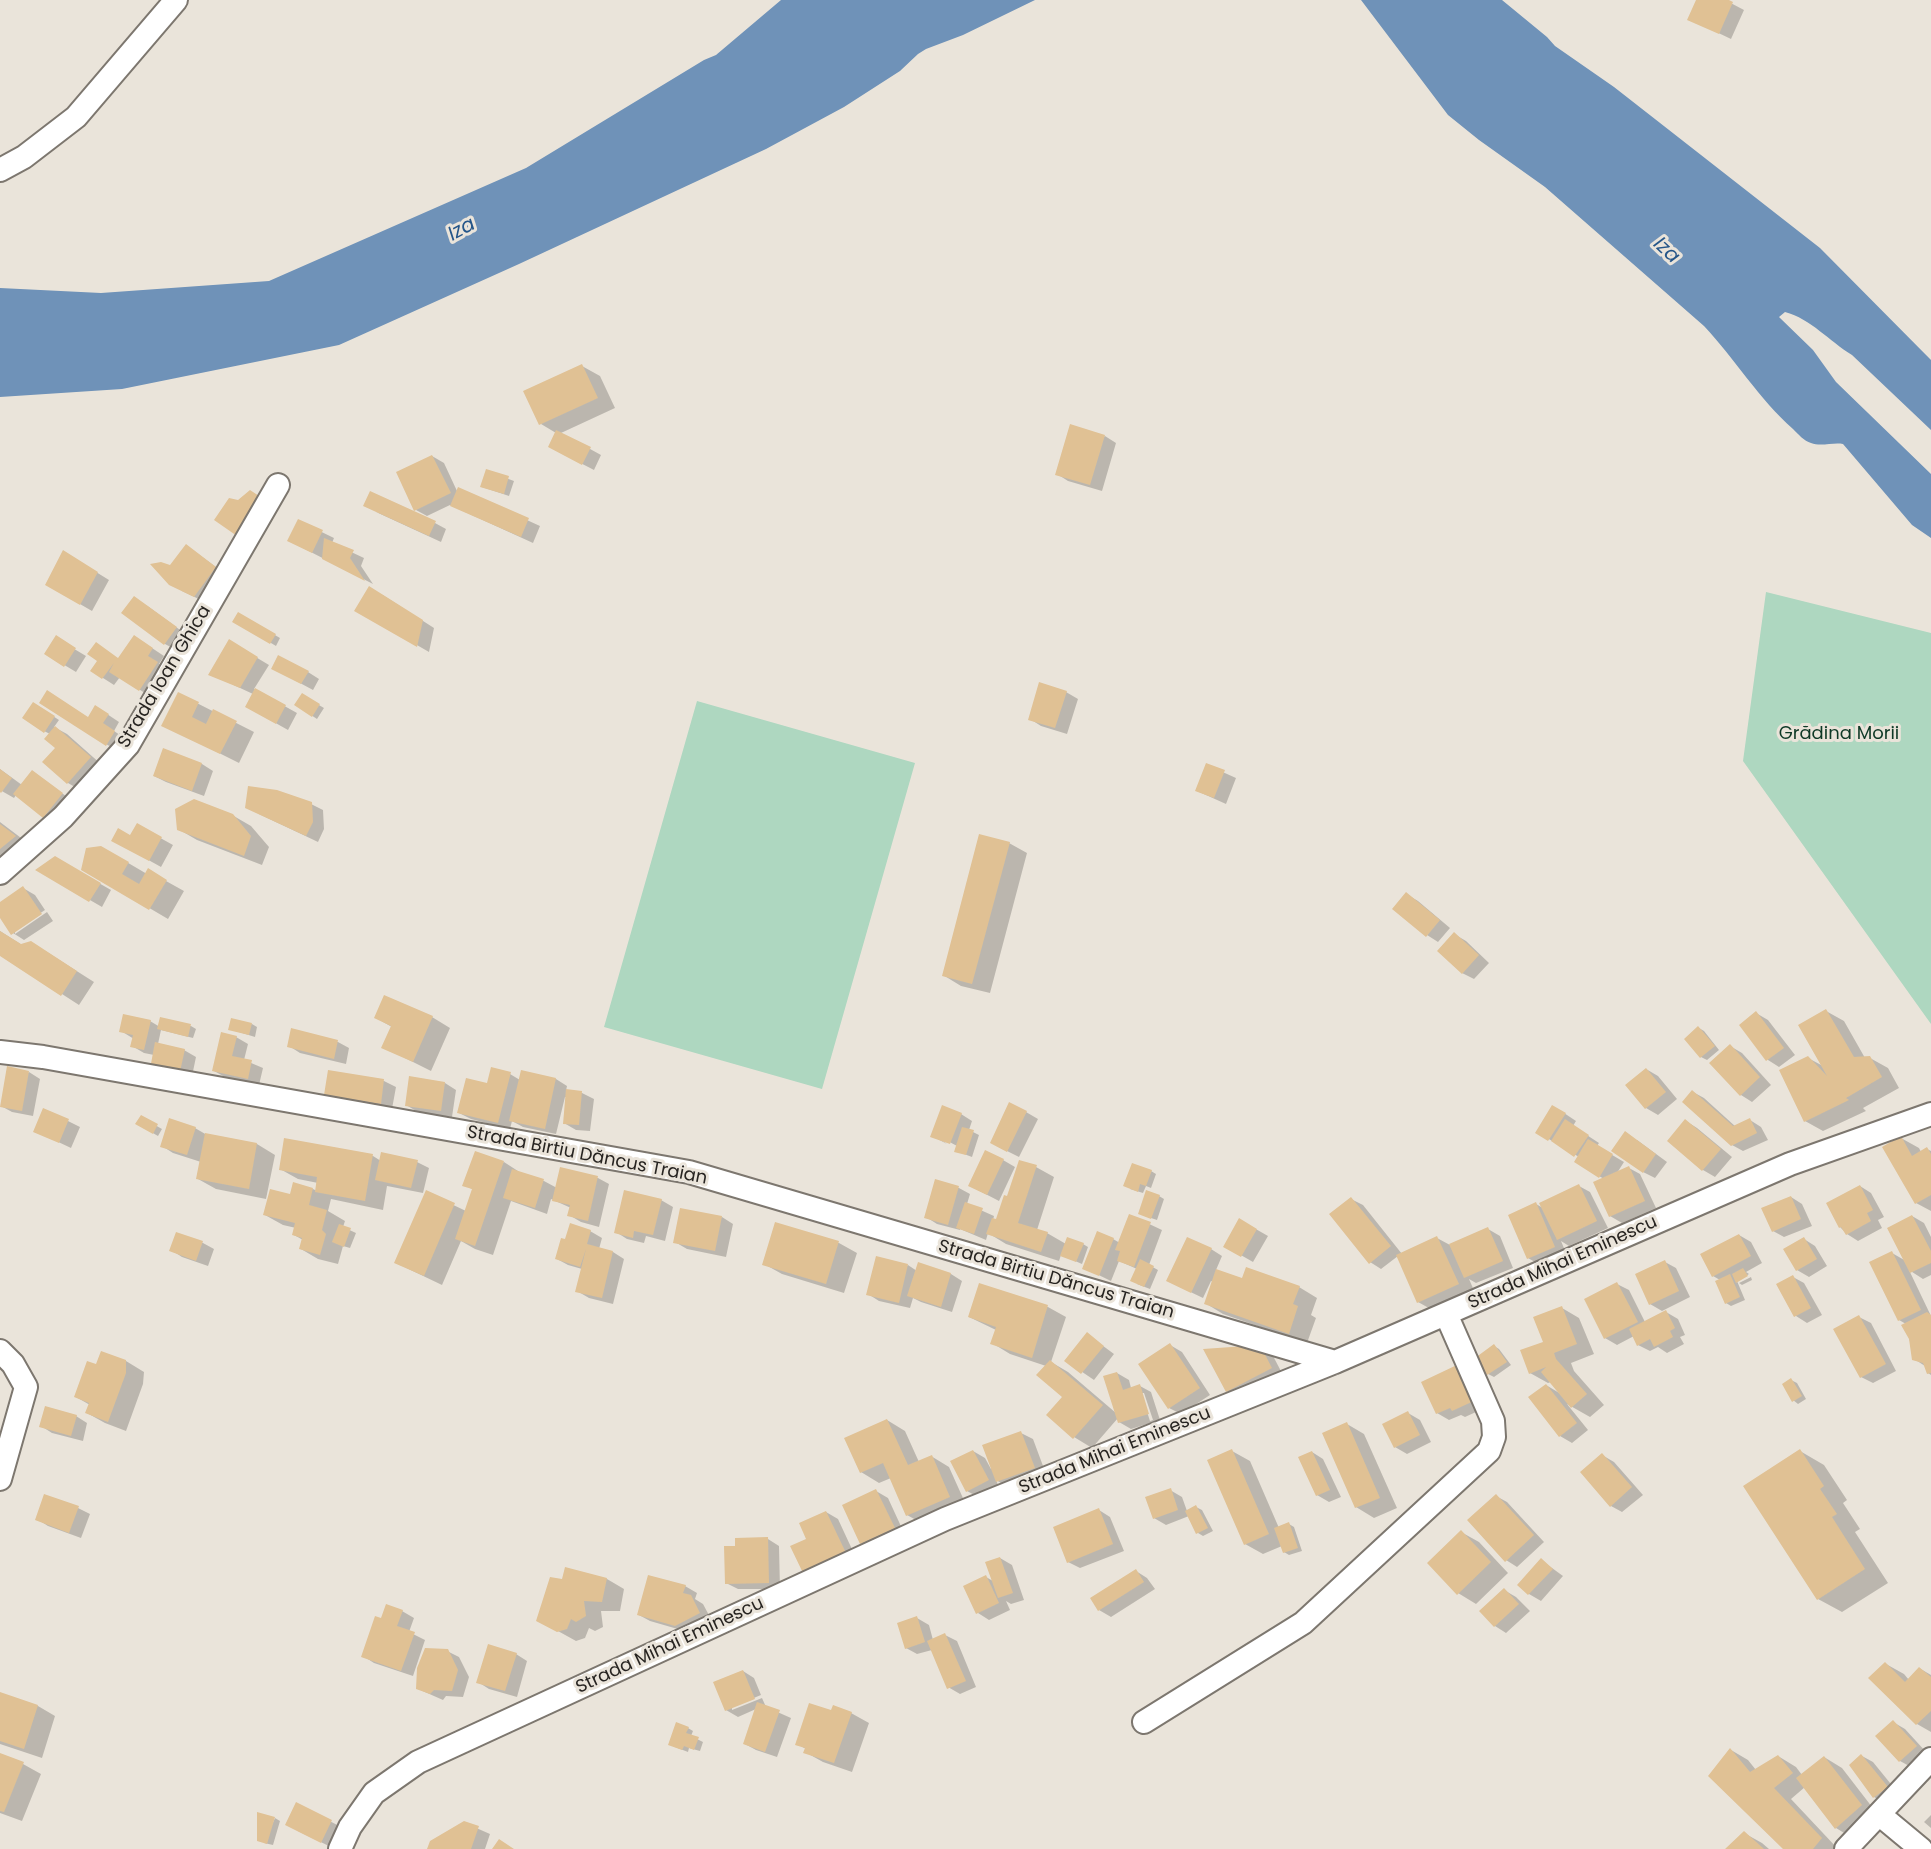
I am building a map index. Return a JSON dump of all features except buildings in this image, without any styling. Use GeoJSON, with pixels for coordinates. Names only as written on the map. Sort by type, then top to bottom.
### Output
{"type":"FeatureCollection","features":[{"type":"Feature","properties":{"kind":"street"},"geometry":{"type":"LineString","coordinates":[[0,170],[24,157],[76,117],[176,0]]}},
{"type":"Feature","properties":{"kind":"street","name":"Strada Ioan Ghica"},"geometry":{"type":"LineString","coordinates":[[0,873],[63,817],[128,745],[278,485]]}},
{"type":"Feature","properties":{"kind":"street","name":"Strada Birtiu Dăncus Traian"},"geometry":{"type":"LineString","coordinates":[[0,1052],[689,1172],[1335,1362]]}},
{"type":"Feature","properties":{"kind":"street","name":"Strada Mihai Eminescu"},"geometry":{"type":"LineString","coordinates":[[340,1849],[350,1827],[374,1793],[418,1762],[945,1519],[1335,1362],[1790,1164],[1931,1114]]}},
{"type":"Feature","properties":{"kind":"street"},"geometry":{"type":"LineString","coordinates":[[1144,1722],[1303,1623],[1490,1451],[1494,1437],[1492,1421],[1446,1314]]}},
{"type":"Feature","properties":{"kind":"street"},"geometry":{"type":"LineString","coordinates":[[0,1351],[14,1364],[26,1387],[0,1479]]}},
{"type":"Feature","properties":{"kind":"street"},"geometry":{"type":"LineString","coordinates":[[1846,1849],[1931,1759]]}},
{"type":"Feature","properties":{"kind":"street"},"geometry":{"type":"LineString","coordinates":[[1880,1815],[1921,1849]]}},
{"type":"Feature","properties":{"kind":"green space","name":"Grădina Morii"},"geometry":{"type":"Polygon","coordinates":[[[1766,592],[1931,633],[1931,1024],[1743,761],[1766,592]]]}},
{"type":"Feature","properties":{"kind":"green space"},"geometry":{"type":"Polygon","coordinates":[[[697,701],[915,763],[822,1089],[604,1027],[697,701]]]}},
{"type":"Feature","properties":{"kind":"water","name":"Iza"},"geometry":{"type":"Polygon","coordinates":[[[781,0],[1035,0],[963,35],[926,49],[900,71],[844,107],[766,149],[339,345],[122,389],[0,397],[0,288],[101,293],[269,281],[526,168],[704,60],[716,55],[781,0]]]}},
{"type":"Feature","properties":{"kind":"water","name":"Iza"},"geometry":{"type":"Polygon","coordinates":[[[1361,0],[1502,0],[1555,46],[1614,87],[1820,248],[1931,360],[1931,430],[1852,355],[1820,331],[1794,315],[1785,312],[1779,317],[1813,350],[1836,382],[1931,474],[1931,538],[1912,525],[1843,444],[1815,444],[1801,437],[1769,405],[1704,326],[1545,187],[1448,115],[1361,0]]]}}]}
